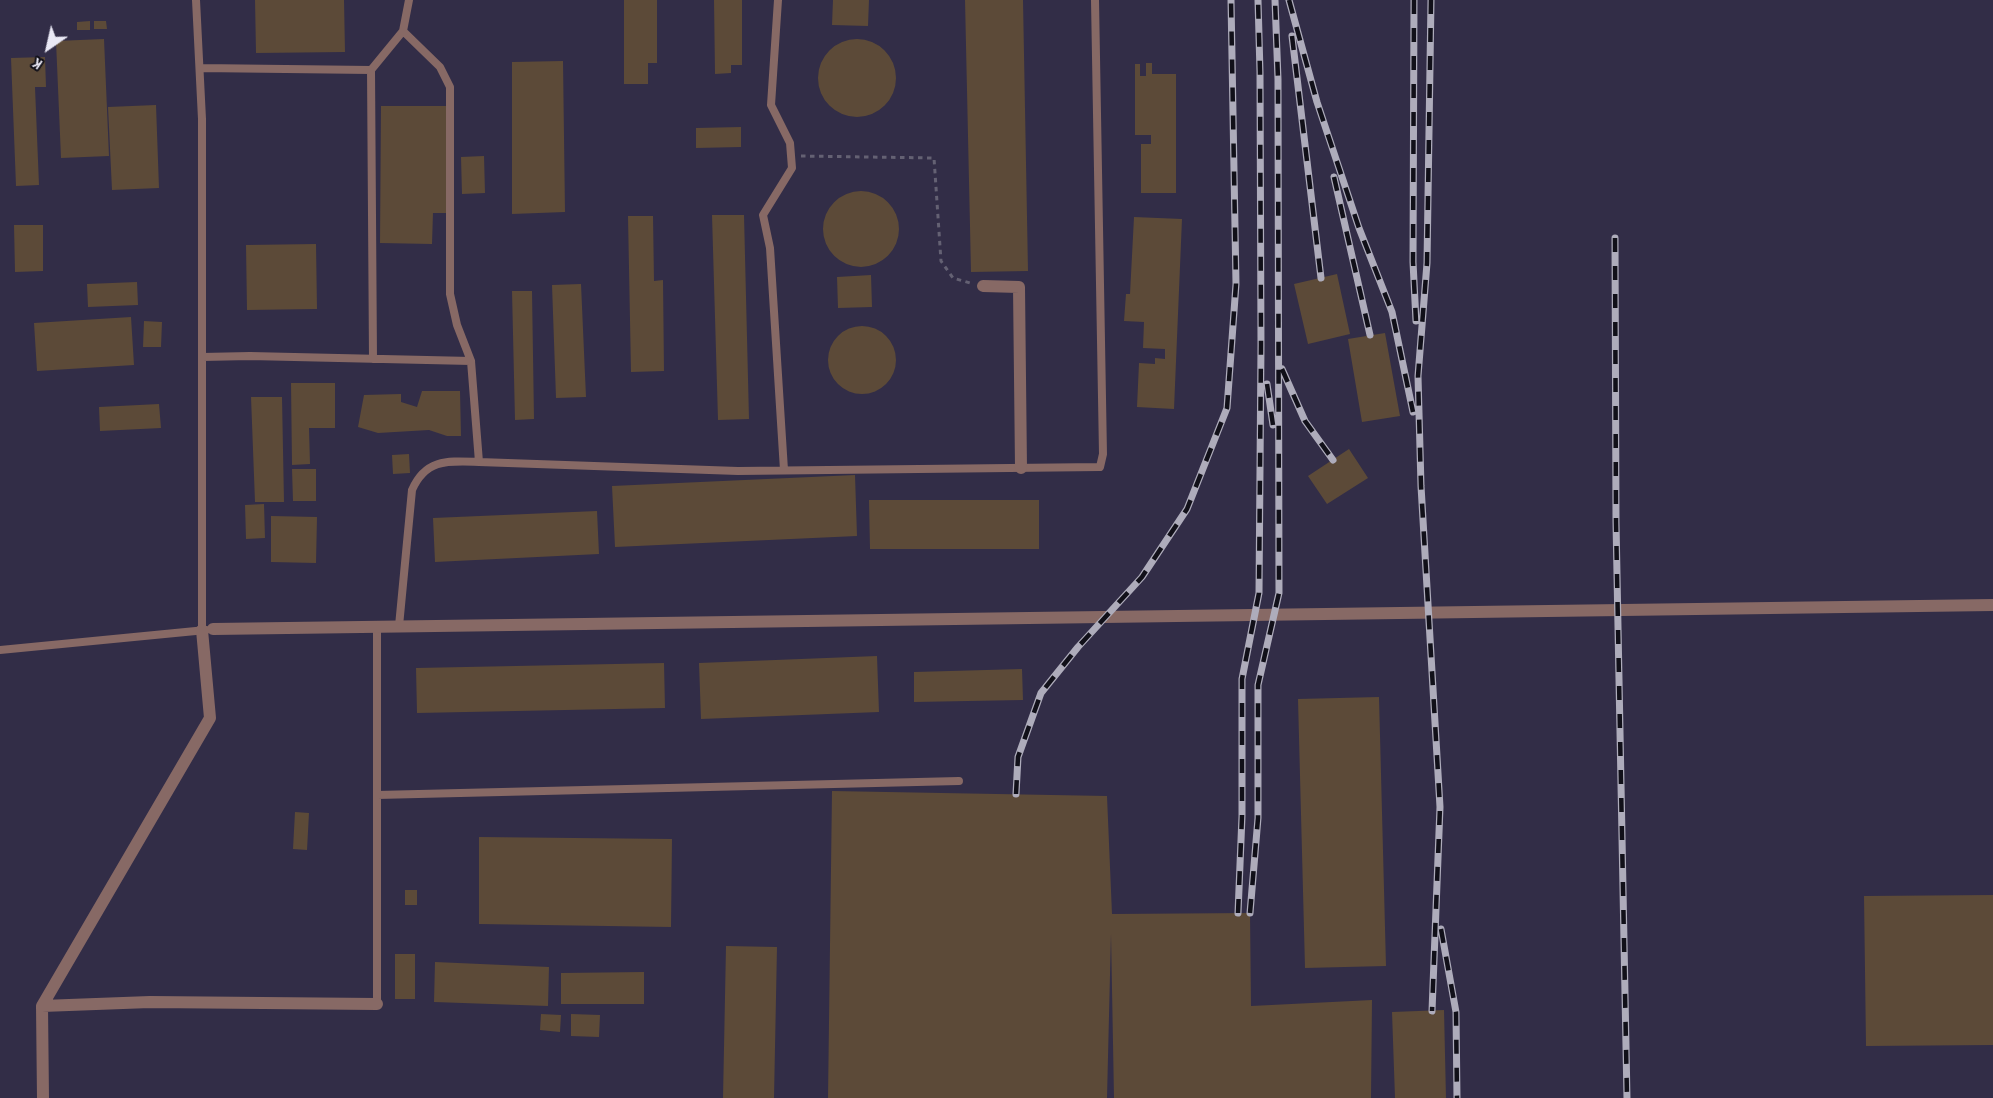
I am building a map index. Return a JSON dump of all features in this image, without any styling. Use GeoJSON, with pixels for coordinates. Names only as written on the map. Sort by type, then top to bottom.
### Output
{"type":"FeatureCollection","features":[{"type":"Feature","properties":{"kind":"street"},"geometry":{"type":"LineString","coordinates":[[983,286],[1018,287],[1021,468]]}},
{"type":"Feature","properties":{"kind":"street"},"geometry":{"type":"LineString","coordinates":[[43,1098],[42,1006],[210,718],[207,630],[1993,604]]}},
{"type":"Feature","properties":{"kind":"street"},"geometry":{"type":"LineString","coordinates":[[42,1006],[150,1002],[377,1004]]}},
{"type":"Feature","properties":{"kind":"lane"},"geometry":{"type":"LineString","coordinates":[[0,650],[207,630],[202,357],[202,119],[196,0]]}},
{"type":"Feature","properties":{"kind":"lane"},"geometry":{"type":"LineString","coordinates":[[373,359],[371,70],[403,31],[409,0]]}},
{"type":"Feature","properties":{"kind":"lane"},"geometry":{"type":"LineString","coordinates":[[778,0],[771,105],[790,143],[792,168],[763,215],[770,248],[784,470]]}},
{"type":"Feature","properties":{"kind":"lane"},"geometry":{"type":"LineString","coordinates":[[399,626],[412,490],[428,469],[436,464],[453,461],[726,470],[1100,467],[1103,454],[1095,0]]}},
{"type":"Feature","properties":{"kind":"lane"},"geometry":{"type":"LineString","coordinates":[[403,31],[440,67],[450,87],[450,294],[457,325],[471,361],[480,462]]}},
{"type":"Feature","properties":{"kind":"lane"},"geometry":{"type":"LineString","coordinates":[[200,68],[371,70]]}},
{"type":"Feature","properties":{"kind":"lane"},"geometry":{"type":"LineString","coordinates":[[202,357],[471,361]]}},
{"type":"Feature","properties":{"kind":"lane"},"geometry":{"type":"LineString","coordinates":[[377,627],[377,1004]]}},
{"type":"Feature","properties":{"kind":"lane"},"geometry":{"type":"LineString","coordinates":[[377,795],[959,781]]}},
{"type":"Feature","properties":{"kind":"path"},"geometry":{"type":"LineString","coordinates":[[791,156],[934,158],[940,261],[953,278],[983,286]]}},
{"type":"Feature","properties":{"kind":"shaded area"},"geometry":{"type":"Polygon","coordinates":[[[0,0],[1993,0],[1993,1098],[0,1098],[0,0]]]}},
{"type":"Feature","properties":{"kind":"building"},"geometry":{"type":"Polygon","coordinates":[[[255,0],[344,0],[345,52],[256,53],[255,0]]]}},
{"type":"Feature","properties":{"kind":"building"},"geometry":{"type":"Polygon","coordinates":[[[624,0],[657,0],[657,63],[648,63],[648,84],[624,84],[624,0]]]}},
{"type":"Feature","properties":{"kind":"building"},"geometry":{"type":"Polygon","coordinates":[[[714,0],[742,0],[742,65],[731,65],[731,73],[715,74],[714,0]]]}},
{"type":"Feature","properties":{"kind":"building"},"geometry":{"type":"Polygon","coordinates":[[[833,0],[869,0],[868,26],[832,25],[833,0]]]}},
{"type":"Feature","properties":{"kind":"building"},"geometry":{"type":"Polygon","coordinates":[[[965,0],[1023,0],[1028,271],[971,272],[965,0]]]}},
{"type":"Feature","properties":{"kind":"building"},"geometry":{"type":"Polygon","coordinates":[[[90,21],[90,30],[77,30],[77,22],[90,21]]]}},
{"type":"Feature","properties":{"kind":"building"},"geometry":{"type":"Polygon","coordinates":[[[94,21],[106,21],[107,29],[94,29],[94,21]]]}},
{"type":"Feature","properties":{"kind":"building"},"geometry":{"type":"Polygon","coordinates":[[[104,39],[109,156],[61,158],[56,41],[104,39]]]}},
{"type":"Feature","properties":{"kind":"building"},"geometry":{"type":"Polygon","coordinates":[[[857,39],[872,42],[885,50],[893,63],[896,78],[893,93],[885,106],[872,114],[857,117],[842,114],[829,106],[821,93],[818,78],[821,63],[829,50],[842,42],[857,39]]]}},
{"type":"Feature","properties":{"kind":"building"},"geometry":{"type":"Polygon","coordinates":[[[45,57],[46,87],[35,87],[39,185],[16,186],[11,58],[45,57]]]}},
{"type":"Feature","properties":{"kind":"building"},"geometry":{"type":"Polygon","coordinates":[[[563,61],[565,212],[512,214],[512,62],[563,61]]]}},
{"type":"Feature","properties":{"kind":"building"},"geometry":{"type":"Polygon","coordinates":[[[1146,63],[1152,63],[1152,74],[1176,74],[1176,193],[1141,193],[1141,144],[1151,144],[1151,135],[1135,135],[1135,64],[1140,64],[1140,76],[1146,76],[1146,63]]]}},
{"type":"Feature","properties":{"kind":"building"},"geometry":{"type":"Polygon","coordinates":[[[156,105],[159,188],[112,190],[108,107],[156,105]]]}},
{"type":"Feature","properties":{"kind":"building"},"geometry":{"type":"Polygon","coordinates":[[[381,106],[448,106],[447,213],[433,213],[432,244],[380,243],[381,106]]]}},
{"type":"Feature","properties":{"kind":"building"},"geometry":{"type":"Polygon","coordinates":[[[741,127],[741,147],[696,148],[696,128],[741,127]]]}},
{"type":"Feature","properties":{"kind":"building"},"geometry":{"type":"Polygon","coordinates":[[[484,156],[485,193],[462,194],[461,157],[484,156]]]}},
{"type":"Feature","properties":{"kind":"building"},"geometry":{"type":"Polygon","coordinates":[[[861,191],[876,194],[888,202],[896,214],[899,229],[896,244],[888,256],[876,264],[861,267],[846,264],[834,256],[826,244],[823,229],[826,214],[834,202],[846,194],[861,191]]]}},
{"type":"Feature","properties":{"kind":"building"},"geometry":{"type":"Polygon","coordinates":[[[712,215],[744,215],[749,419],[718,420],[712,215]]]}},
{"type":"Feature","properties":{"kind":"building"},"geometry":{"type":"Polygon","coordinates":[[[628,216],[653,216],[654,281],[663,280],[664,371],[631,372],[628,216]]]}},
{"type":"Feature","properties":{"kind":"building"},"geometry":{"type":"Polygon","coordinates":[[[1134,217],[1182,219],[1174,409],[1137,407],[1139,363],[1155,364],[1155,358],[1165,359],[1165,349],[1143,348],[1144,322],[1124,321],[1126,294],[1130,294],[1134,217]]]}},
{"type":"Feature","properties":{"kind":"building"},"geometry":{"type":"Polygon","coordinates":[[[14,225],[43,225],[43,271],[15,272],[14,225]]]}},
{"type":"Feature","properties":{"kind":"building"},"geometry":{"type":"Polygon","coordinates":[[[316,244],[317,309],[247,310],[246,245],[316,244]]]}},
{"type":"Feature","properties":{"kind":"building"},"geometry":{"type":"Polygon","coordinates":[[[1337,274],[1350,334],[1308,344],[1294,284],[1337,274]]]}},
{"type":"Feature","properties":{"kind":"building"},"geometry":{"type":"Polygon","coordinates":[[[871,275],[872,307],[838,308],[837,277],[871,275]]]}},
{"type":"Feature","properties":{"kind":"building"},"geometry":{"type":"Polygon","coordinates":[[[137,282],[138,305],[88,307],[87,284],[137,282]]]}},
{"type":"Feature","properties":{"kind":"building"},"geometry":{"type":"Polygon","coordinates":[[[581,284],[586,397],[556,398],[552,285],[581,284]]]}},
{"type":"Feature","properties":{"kind":"building"},"geometry":{"type":"Polygon","coordinates":[[[512,291],[532,291],[534,419],[515,420],[512,291]]]}},
{"type":"Feature","properties":{"kind":"building"},"geometry":{"type":"Polygon","coordinates":[[[131,317],[134,365],[37,371],[34,323],[131,317]]]}},
{"type":"Feature","properties":{"kind":"building"},"geometry":{"type":"Polygon","coordinates":[[[144,321],[162,322],[161,347],[143,347],[144,321]]]}},
{"type":"Feature","properties":{"kind":"building"},"geometry":{"type":"Polygon","coordinates":[[[862,326],[875,328],[886,336],[894,347],[896,360],[894,373],[886,384],[875,392],[862,394],[849,392],[838,384],[830,373],[828,360],[830,347],[838,336],[849,328],[862,326]]]}},
{"type":"Feature","properties":{"kind":"building"},"geometry":{"type":"Polygon","coordinates":[[[1385,333],[1400,416],[1362,422],[1348,339],[1385,333]]]}},
{"type":"Feature","properties":{"kind":"building"},"geometry":{"type":"Polygon","coordinates":[[[291,383],[335,383],[335,428],[309,428],[310,464],[292,465],[291,383]]]}},
{"type":"Feature","properties":{"kind":"building"},"geometry":{"type":"Polygon","coordinates":[[[422,391],[460,391],[461,436],[447,436],[429,430],[378,433],[358,427],[364,395],[401,394],[401,402],[417,407],[422,391]]]}},
{"type":"Feature","properties":{"kind":"building"},"geometry":{"type":"Polygon","coordinates":[[[251,397],[282,397],[284,502],[255,502],[251,397]]]}},
{"type":"Feature","properties":{"kind":"building"},"geometry":{"type":"Polygon","coordinates":[[[159,404],[161,428],[100,431],[99,407],[159,404]]]}},
{"type":"Feature","properties":{"kind":"building"},"geometry":{"type":"Polygon","coordinates":[[[1349,449],[1368,478],[1327,504],[1308,476],[1349,449]]]}},
{"type":"Feature","properties":{"kind":"building"},"geometry":{"type":"Polygon","coordinates":[[[409,454],[410,473],[393,474],[392,455],[409,454]]]}},
{"type":"Feature","properties":{"kind":"building"},"geometry":{"type":"Polygon","coordinates":[[[292,469],[316,469],[316,501],[293,501],[292,469]]]}},
{"type":"Feature","properties":{"kind":"building"},"geometry":{"type":"Polygon","coordinates":[[[855,475],[857,536],[615,547],[612,486],[855,475]]]}},
{"type":"Feature","properties":{"kind":"building"},"geometry":{"type":"Polygon","coordinates":[[[869,500],[1039,500],[1039,549],[870,549],[869,500]]]}},
{"type":"Feature","properties":{"kind":"building"},"geometry":{"type":"Polygon","coordinates":[[[264,504],[265,538],[246,539],[245,505],[264,504]]]}},
{"type":"Feature","properties":{"kind":"building"},"geometry":{"type":"Polygon","coordinates":[[[597,511],[599,554],[435,562],[433,518],[597,511]]]}},
{"type":"Feature","properties":{"kind":"building"},"geometry":{"type":"Polygon","coordinates":[[[271,516],[317,517],[316,563],[271,562],[271,516]]]}},
{"type":"Feature","properties":{"kind":"building"},"geometry":{"type":"Polygon","coordinates":[[[877,656],[879,712],[701,719],[699,663],[877,656]]]}},
{"type":"Feature","properties":{"kind":"building"},"geometry":{"type":"Polygon","coordinates":[[[664,663],[665,708],[417,713],[416,668],[664,663]]]}},
{"type":"Feature","properties":{"kind":"building"},"geometry":{"type":"Polygon","coordinates":[[[1022,669],[1023,700],[914,702],[914,672],[1022,669]]]}},
{"type":"Feature","properties":{"kind":"building"},"geometry":{"type":"Polygon","coordinates":[[[1379,697],[1386,966],[1305,968],[1298,699],[1379,697]]]}},
{"type":"Feature","properties":{"kind":"building"},"geometry":{"type":"Polygon","coordinates":[[[832,791],[1107,796],[1112,914],[1250,913],[1251,1006],[1372,1000],[1371,1098],[1114,1098],[1111,934],[1107,1098],[828,1098],[832,791]]]}},
{"type":"Feature","properties":{"kind":"building"},"geometry":{"type":"Polygon","coordinates":[[[295,812],[309,813],[307,850],[293,849],[295,812]]]}},
{"type":"Feature","properties":{"kind":"building"},"geometry":{"type":"Polygon","coordinates":[[[479,837],[672,839],[671,927],[479,924],[479,837]]]}},
{"type":"Feature","properties":{"kind":"building"},"geometry":{"type":"Polygon","coordinates":[[[405,890],[417,890],[417,905],[405,905],[405,890]]]}},
{"type":"Feature","properties":{"kind":"building"},"geometry":{"type":"Polygon","coordinates":[[[1993,895],[1993,1045],[1866,1046],[1864,896],[1993,895]]]}},
{"type":"Feature","properties":{"kind":"building"},"geometry":{"type":"Polygon","coordinates":[[[726,946],[777,947],[774,1098],[723,1098],[726,946]]]}},
{"type":"Feature","properties":{"kind":"building"},"geometry":{"type":"Polygon","coordinates":[[[395,954],[415,954],[415,999],[395,999],[395,954]]]}},
{"type":"Feature","properties":{"kind":"building"},"geometry":{"type":"Polygon","coordinates":[[[435,962],[549,967],[548,1006],[434,1002],[435,962]]]}},
{"type":"Feature","properties":{"kind":"building"},"geometry":{"type":"Polygon","coordinates":[[[644,972],[644,1004],[561,1004],[561,973],[644,972]]]}},
{"type":"Feature","properties":{"kind":"building"},"geometry":{"type":"Polygon","coordinates":[[[1444,1010],[1446,1098],[1395,1098],[1392,1012],[1444,1010]]]}},
{"type":"Feature","properties":{"kind":"building"},"geometry":{"type":"Polygon","coordinates":[[[541,1014],[561,1015],[560,1032],[540,1030],[541,1014]]]}},
{"type":"Feature","properties":{"kind":"building"},"geometry":{"type":"Polygon","coordinates":[[[571,1014],[600,1015],[599,1037],[571,1036],[571,1014]]]}},
{"type":"Feature","properties":{"kind":"railway"},"geometry":{"type":"LineString","coordinates":[[1016,794],[1018,757],[1041,693],[1078,647],[1142,577],[1187,509],[1227,408],[1236,284],[1231,0]]}},
{"type":"Feature","properties":{"kind":"railway"},"geometry":{"type":"LineString","coordinates":[[1238,913],[1242,816],[1242,679],[1259,593],[1261,345],[1258,0]]}},
{"type":"Feature","properties":{"kind":"railway"},"geometry":{"type":"LineString","coordinates":[[1250,913],[1258,818],[1258,685],[1279,593],[1278,79],[1275,0]]}},
{"type":"Feature","properties":{"kind":"railway"},"geometry":{"type":"LineString","coordinates":[[1289,0],[1317,102],[1359,228],[1392,312],[1413,412]]}},
{"type":"Feature","properties":{"kind":"railway"},"geometry":{"type":"LineString","coordinates":[[1414,0],[1413,262],[1416,321]]}},
{"type":"Feature","properties":{"kind":"railway"},"geometry":{"type":"LineString","coordinates":[[1431,0],[1427,263],[1418,376],[1421,486],[1440,807],[1432,1011]]}},
{"type":"Feature","properties":{"kind":"railway"},"geometry":{"type":"LineString","coordinates":[[1292,36],[1321,278]]}},
{"type":"Feature","properties":{"kind":"railway"},"geometry":{"type":"LineString","coordinates":[[1334,177],[1370,335]]}},
{"type":"Feature","properties":{"kind":"railway"},"geometry":{"type":"LineString","coordinates":[[1615,238],[1616,522],[1627,1098]]}},
{"type":"Feature","properties":{"kind":"railway"},"geometry":{"type":"LineString","coordinates":[[1282,369],[1305,421],[1333,460]]}},
{"type":"Feature","properties":{"kind":"railway"},"geometry":{"type":"LineString","coordinates":[[1267,384],[1273,425]]}},
{"type":"Feature","properties":{"kind":"railway"},"geometry":{"type":"LineString","coordinates":[[1441,929],[1456,1012],[1457,1098]]}}]}
